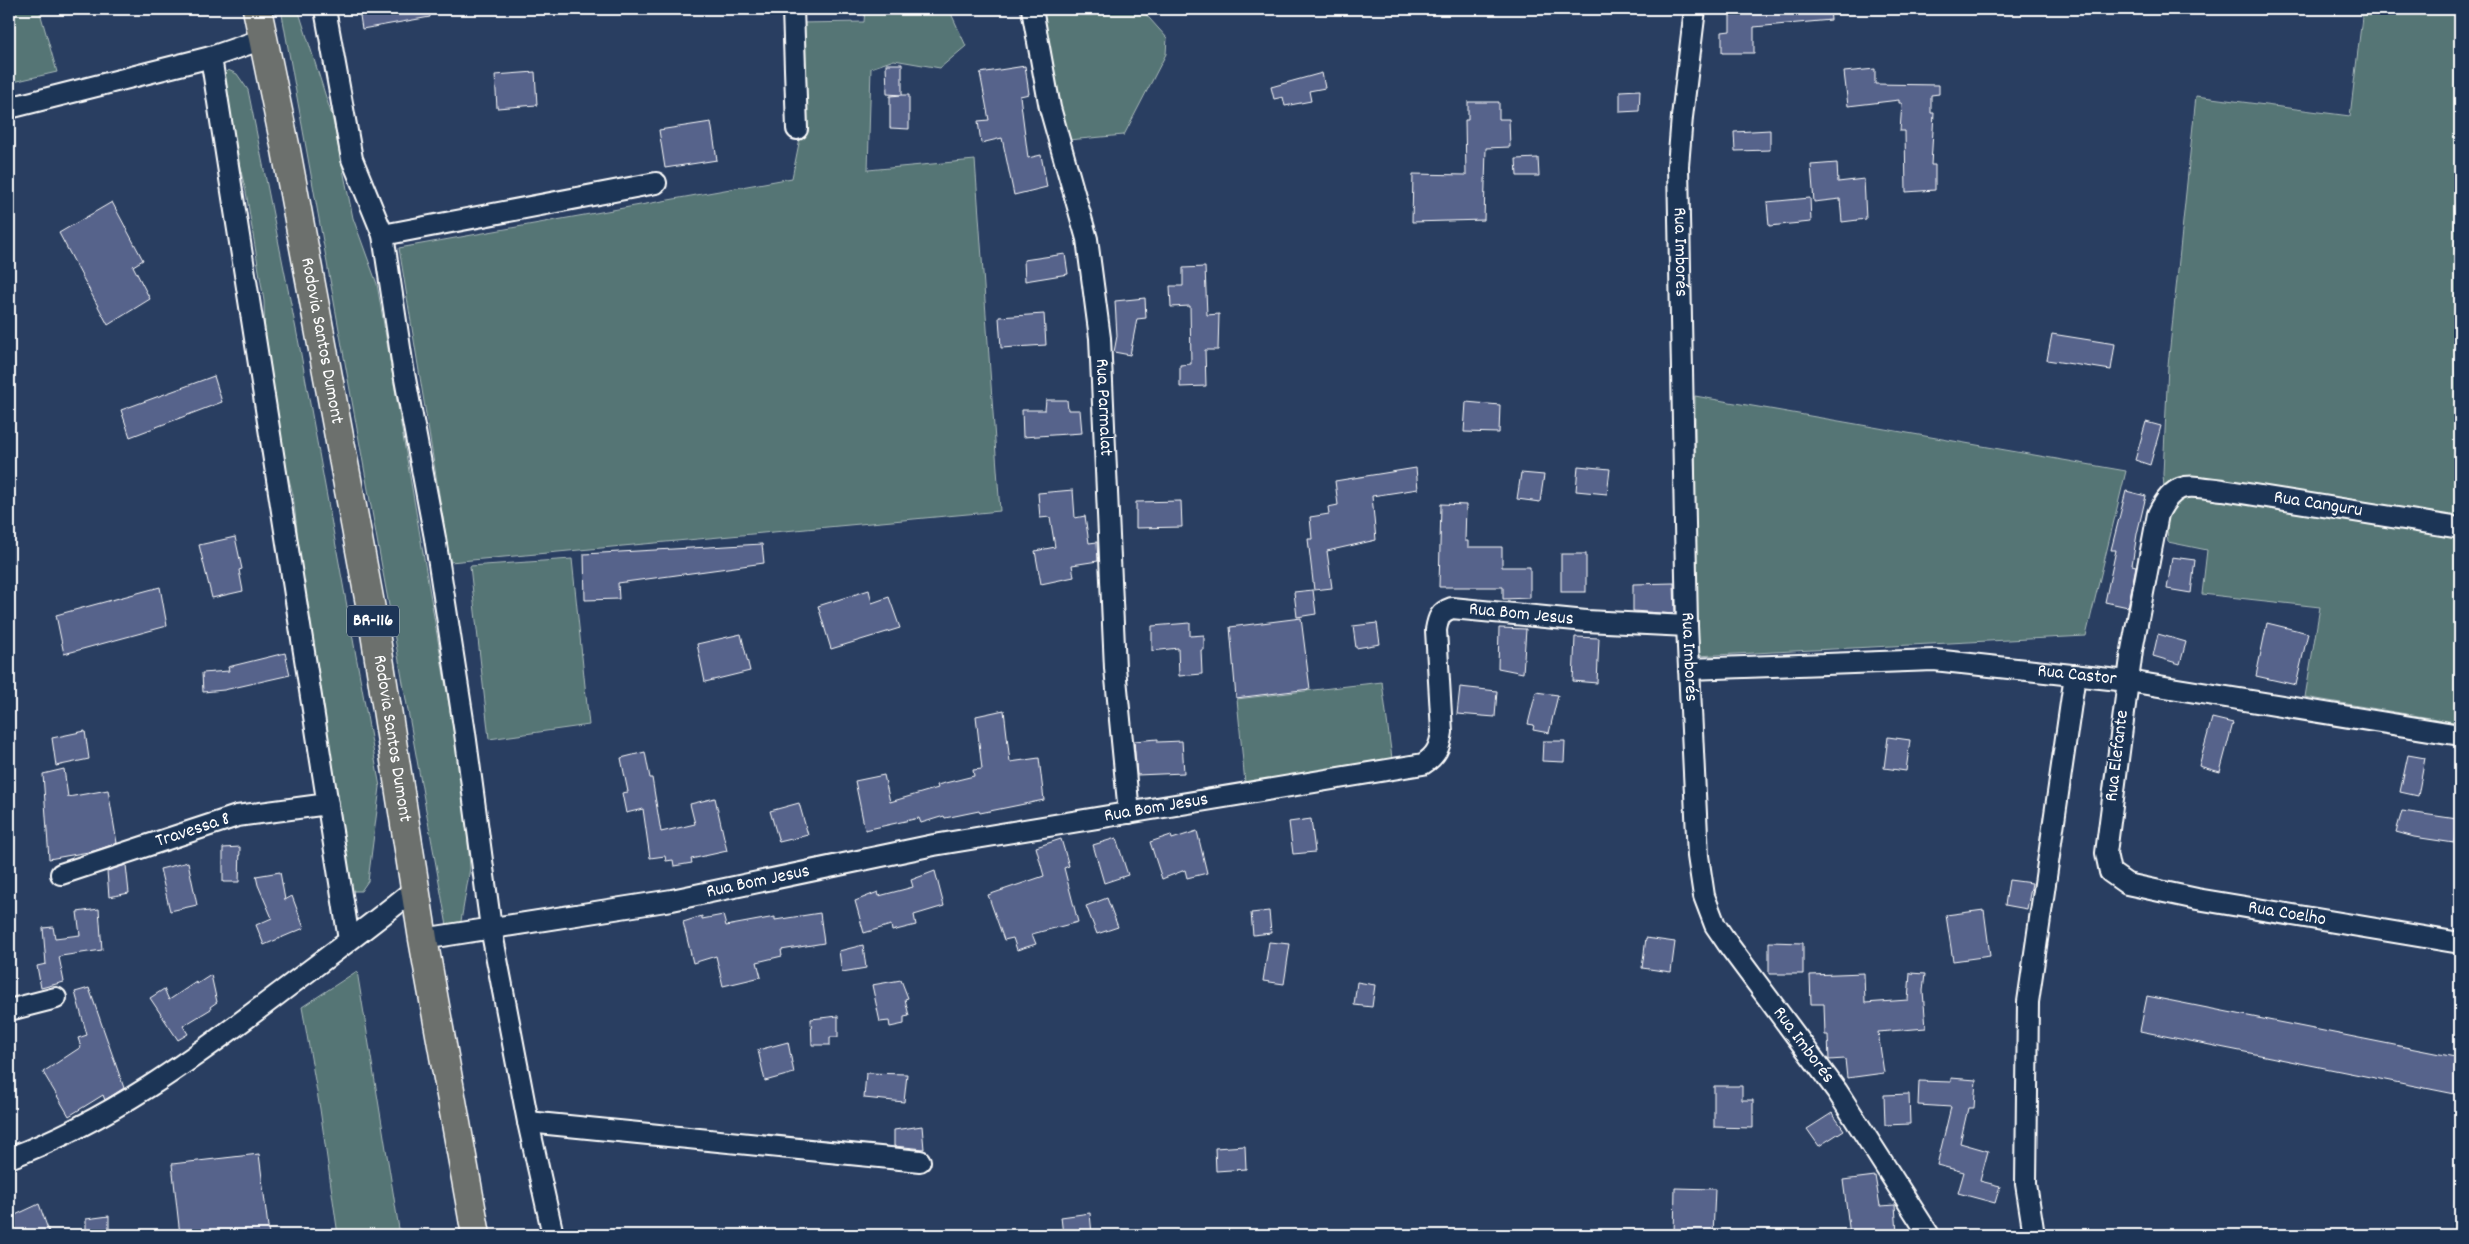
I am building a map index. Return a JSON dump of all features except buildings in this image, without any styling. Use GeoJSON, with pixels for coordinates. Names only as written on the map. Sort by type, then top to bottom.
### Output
{"type":"FeatureCollection","features":[{"type":"Feature","properties":{"kind":"highway","name":"Rodovia Santos Dumont"},"geometry":{"type":"LineString","coordinates":[[257,9],[286,150],[373,620],[423,939],[476,1235]]}},
{"type":"Feature","properties":{"kind":"street"},"geometry":{"type":"LineString","coordinates":[[325,9],[352,158],[383,235],[403,368],[435,538],[465,733],[491,928],[528,1122],[553,1235]]}},
{"type":"Feature","properties":{"kind":"street"},"geometry":{"type":"LineString","coordinates":[[793,9],[797,129]]}},
{"type":"Feature","properties":{"kind":"street","name":"Rua Parmalat"},"geometry":{"type":"LineString","coordinates":[[1032,9],[1050,108],[1087,239],[1095,291],[1100,338],[1115,659],[1129,813]]}},
{"type":"Feature","properties":{"kind":"street","name":"Rua Imborés"},"geometry":{"type":"LineString","coordinates":[[1694,9],[1678,166],[1687,626],[1698,856],[1704,896],[1715,925],[1837,1091],[1929,1235]]}},
{"type":"Feature","properties":{"kind":"street"},"geometry":{"type":"LineString","coordinates":[[9,108],[211,57],[263,39]]}},
{"type":"Feature","properties":{"kind":"street"},"geometry":{"type":"LineString","coordinates":[[211,57],[349,940]]}},
{"type":"Feature","properties":{"kind":"street"},"geometry":{"type":"LineString","coordinates":[[383,235],[656,183]]}},
{"type":"Feature","properties":{"kind":"street","name":"Rua Canguru"},"geometry":{"type":"LineString","coordinates":[[2175,489],[2186,486],[2223,490],[2460,528]]}},
{"type":"Feature","properties":{"kind":"street","name":"Rua Elefante"},"geometry":{"type":"LineString","coordinates":[[2116,878],[2107,864],[2106,854],[2128,681],[2158,514],[2165,499],[2175,489]]}},
{"type":"Feature","properties":{"kind":"street","name":"Rua Bom Jesus"},"geometry":{"type":"LineString","coordinates":[[423,939],[672,900],[934,845],[1423,764],[1431,758],[1440,743],[1442,732],[1436,630],[1444,610],[1452,608],[1586,621],[1687,626]]}},
{"type":"Feature","properties":{"kind":"street","name":"Rua Castor"},"geometry":{"type":"LineString","coordinates":[[1689,669],[1934,660],[2128,681],[2460,735]]}},
{"type":"Feature","properties":{"kind":"street"},"geometry":{"type":"LineString","coordinates":[[2034,1235],[2026,1184],[2028,1002],[2075,676]]}},
{"type":"Feature","properties":{"kind":"street","name":"Travessa 8"},"geometry":{"type":"LineString","coordinates":[[61,874],[237,816],[328,804]]}},
{"type":"Feature","properties":{"kind":"street","name":"Rua Coelho"},"geometry":{"type":"LineString","coordinates":[[2116,878],[2127,884],[2197,899],[2460,943]]}},
{"type":"Feature","properties":{"kind":"street"},"geometry":{"type":"LineString","coordinates":[[9,1158],[82,1126],[138,1095],[189,1062],[416,889]]}},
{"type":"Feature","properties":{"kind":"street"},"geometry":{"type":"LineString","coordinates":[[9,1010],[56,998]]}},
{"type":"Feature","properties":{"kind":"street"},"geometry":{"type":"LineString","coordinates":[[528,1122],[920,1161]]}},
{"type":"Feature","properties":{"kind":"green space"},"geometry":{"type":"Polygon","coordinates":[[[9,9],[39,9],[57,72],[9,83],[9,9]]]}},
{"type":"Feature","properties":{"kind":"green space"},"geometry":{"type":"Polygon","coordinates":[[[281,9],[298,9],[332,116],[353,218],[377,284],[464,792],[470,868],[460,927],[447,926],[281,9]]]}},
{"type":"Feature","properties":{"kind":"green space"},"geometry":{"type":"Polygon","coordinates":[[[865,9],[949,9],[966,46],[940,68],[894,60],[871,68],[868,170],[975,160],[1000,511],[450,562],[399,248],[792,178],[802,128],[799,23],[864,22],[865,9]]]}},
{"type":"Feature","properties":{"kind":"green space"},"geometry":{"type":"Polygon","coordinates":[[[1039,9],[1141,9],[1167,38],[1166,54],[1124,135],[1068,140],[1039,9]]]}},
{"type":"Feature","properties":{"kind":"green space"},"geometry":{"type":"Polygon","coordinates":[[[2363,9],[2460,9],[2460,723],[2305,697],[2320,607],[2202,594],[2207,550],[2168,542],[2163,474],[2168,366],[2196,96],[2350,116],[2363,9]]]}},
{"type":"Feature","properties":{"kind":"green space"},"geometry":{"type":"Polygon","coordinates":[[[228,70],[237,74],[248,90],[300,349],[380,787],[368,881],[361,891],[351,891],[296,582],[301,565],[293,495],[280,444],[265,346],[264,301],[246,192],[228,118],[223,75],[228,70]]]}},
{"type":"Feature","properties":{"kind":"green space"},"geometry":{"type":"Polygon","coordinates":[[[1695,396],[2126,471],[2086,636],[1696,656],[1695,396]]]}},
{"type":"Feature","properties":{"kind":"green space"},"geometry":{"type":"Polygon","coordinates":[[[572,559],[589,725],[489,739],[470,566],[572,559]]]}},
{"type":"Feature","properties":{"kind":"green space"},"geometry":{"type":"Polygon","coordinates":[[[1382,682],[1393,766],[1245,783],[1237,699],[1382,682]]]}},
{"type":"Feature","properties":{"kind":"green space"},"geometry":{"type":"Polygon","coordinates":[[[357,971],[400,1235],[338,1235],[320,1109],[302,1007],[357,971]]]}}]}
